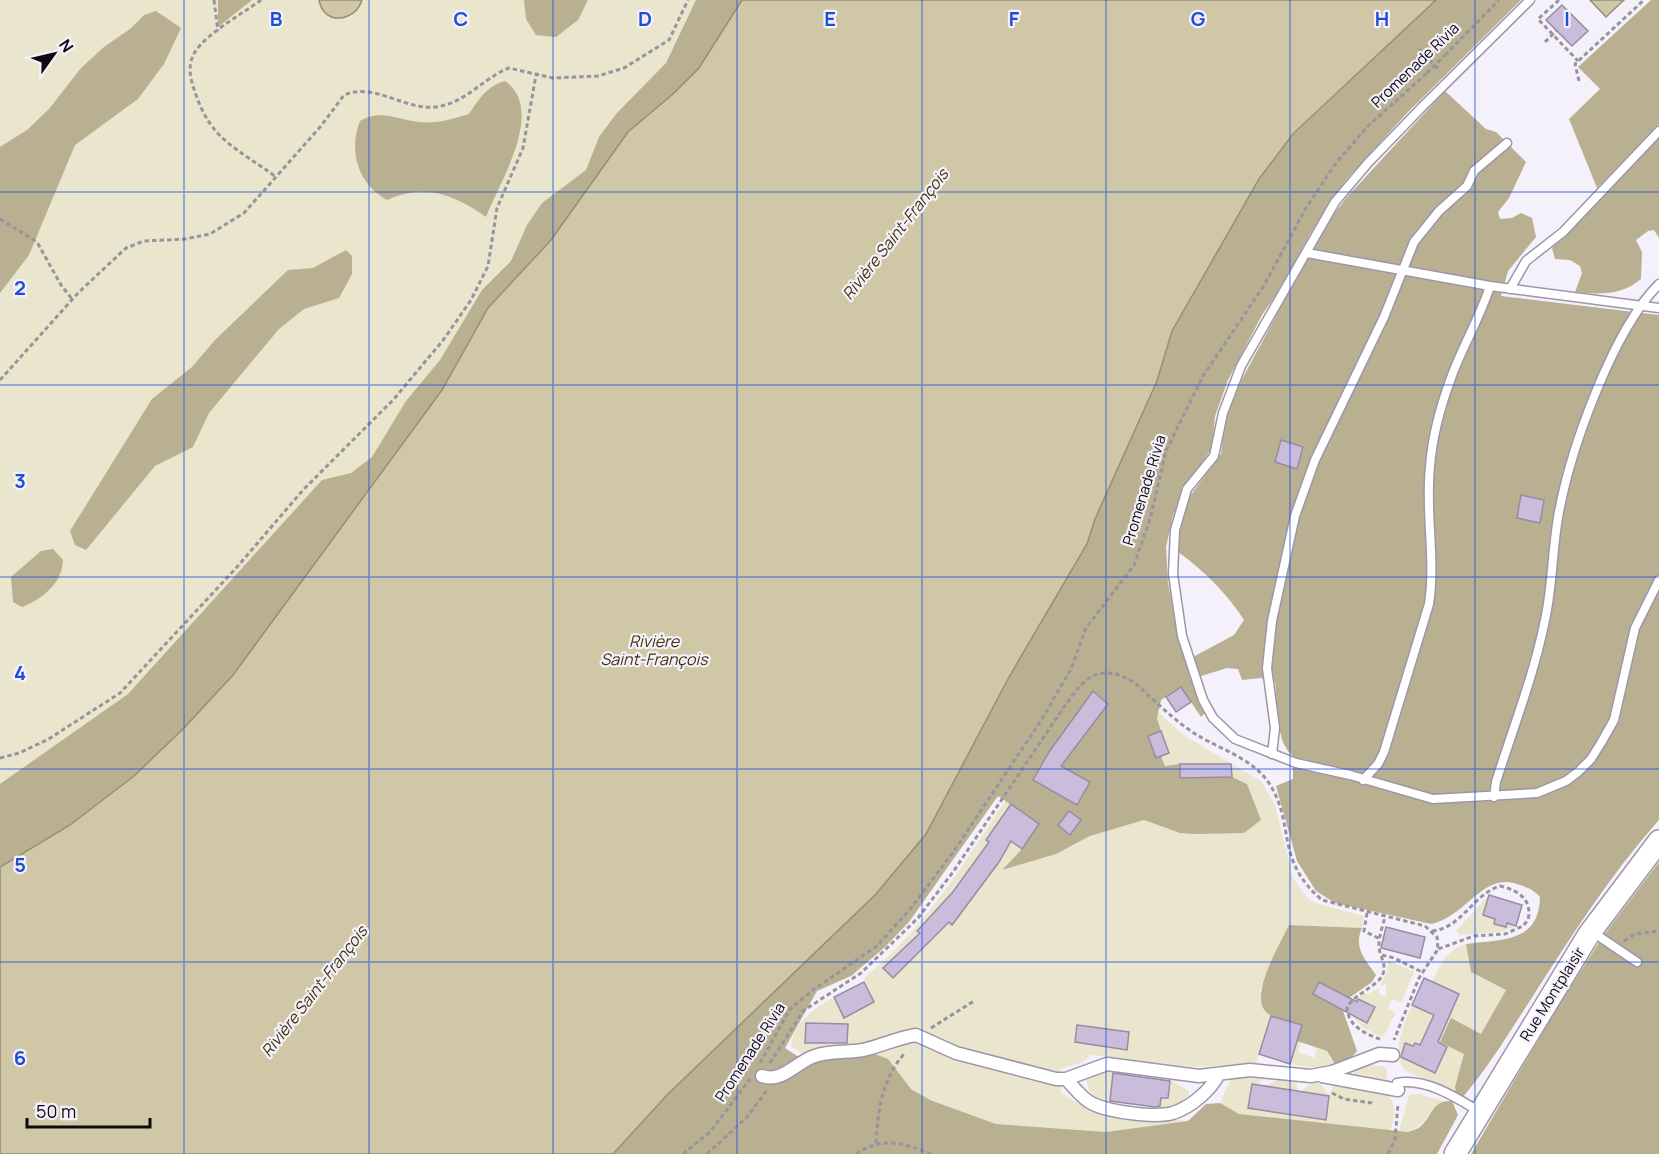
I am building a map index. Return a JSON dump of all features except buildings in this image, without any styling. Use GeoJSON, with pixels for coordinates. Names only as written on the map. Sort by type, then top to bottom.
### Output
{"type":"FeatureCollection","features":[{"type":"Feature","properties":{"kind":"street","name":"Rue Montplaisir"},"geometry":{"type":"LineString","coordinates":[[1455,1154],[1591,931],[1659,841]]}},
{"type":"Feature","properties":{"kind":"street"},"geometry":{"type":"LineString","coordinates":[[760,1075],[780,1077],[812,1057],[824,1053],[859,1050],[904,1037],[920,1036],[956,1053],[1056,1080],[1107,1064],[1178,1074],[1219,1074],[1250,1070],[1318,1075],[1375,1088],[1398,1086]]}},
{"type":"Feature","properties":{"kind":"street"},"geometry":{"type":"LineString","coordinates":[[1318,1075],[1393,1049]]}},
{"type":"Feature","properties":{"kind":"street"},"geometry":{"type":"LineString","coordinates":[[1065,1079],[1091,1103],[1105,1108],[1165,1114],[1181,1109],[1201,1096],[1219,1074]]}},
{"type":"Feature","properties":{"kind":"lane"},"geometry":{"type":"LineString","coordinates":[[1530,0],[1368,163],[1325,217],[1307,253],[1241,366],[1223,413],[1214,456],[1199,471],[1187,489],[1180,510],[1173,546],[1176,602],[1185,647],[1203,700],[1213,718],[1235,739],[1296,763],[1433,799],[1537,793],[1566,781],[1591,759],[1614,720],[1635,628],[1659,580]]}},
{"type":"Feature","properties":{"kind":"lane"},"geometry":{"type":"LineString","coordinates":[[1510,289],[1526,261],[1563,232],[1659,131]]}},
{"type":"Feature","properties":{"kind":"lane"},"geometry":{"type":"LineString","coordinates":[[1272,754],[1275,728],[1267,652],[1295,516],[1315,460],[1384,317],[1414,242],[1424,228],[1467,186],[1474,171],[1507,143]]}},
{"type":"Feature","properties":{"kind":"lane"},"geometry":{"type":"LineString","coordinates":[[1307,253],[1490,286],[1659,308]]}},
{"type":"Feature","properties":{"kind":"lane"},"geometry":{"type":"LineString","coordinates":[[1494,797],[1496,782],[1534,666],[1545,621],[1558,514],[1565,482],[1598,389],[1641,306],[1659,284]]}},
{"type":"Feature","properties":{"kind":"lane"},"geometry":{"type":"LineString","coordinates":[[1363,780],[1378,764],[1384,752],[1429,603],[1432,584],[1429,529],[1430,467],[1433,449],[1451,378],[1490,286]]}},
{"type":"Feature","properties":{"kind":"lane"},"geometry":{"type":"LineString","coordinates":[[1591,931],[1637,962]]}},
{"type":"Feature","properties":{"kind":"lane"},"geometry":{"type":"LineString","coordinates":[[1398,1086],[1425,1085],[1453,1096],[1480,1112]]}},
{"type":"Feature","properties":{"kind":"path"},"geometry":{"type":"LineString","coordinates":[[214,0],[218,31]]}},
{"type":"Feature","properties":{"kind":"path"},"geometry":{"type":"LineString","coordinates":[[261,0],[201,45],[192,59],[191,80],[200,107],[213,130],[276,177]]}},
{"type":"Feature","properties":{"kind":"path"},"geometry":{"type":"LineString","coordinates":[[0,380],[72,299],[126,248],[144,241],[185,239],[222,228],[252,206],[321,126],[341,98],[351,92],[364,91],[433,107],[462,98],[509,68],[536,75],[598,76],[634,64],[669,40],[688,0]]}},
{"type":"Feature","properties":{"kind":"path","name":"Promenade Rivia"},"geometry":{"type":"LineString","coordinates":[[683,1154],[710,1132],[760,1075],[790,1009],[813,990],[877,946],[912,908],[954,851],[1071,669],[1086,628],[1134,565],[1150,519],[1166,451],[1203,376],[1263,287],[1306,208],[1336,163],[1368,126],[1445,55],[1499,0]]}},
{"type":"Feature","properties":{"kind":"path"},"geometry":{"type":"LineString","coordinates":[[1559,0],[1539,19],[1578,62]]}},
{"type":"Feature","properties":{"kind":"path"},"geometry":{"type":"LineString","coordinates":[[1579,81],[1575,64],[1644,0]]}},
{"type":"Feature","properties":{"kind":"path"},"geometry":{"type":"LineString","coordinates":[[1545,42],[1557,30]]}},
{"type":"Feature","properties":{"kind":"path"},"geometry":{"type":"LineString","coordinates":[[1419,49],[1443,74]]}},
{"type":"Feature","properties":{"kind":"path"},"geometry":{"type":"LineString","coordinates":[[0,758],[19,753],[47,740],[120,693],[237,567],[318,474],[394,399],[444,339],[471,300],[488,266],[496,208],[523,147],[536,75]]}},
{"type":"Feature","properties":{"kind":"path"},"geometry":{"type":"LineString","coordinates":[[0,219],[38,242],[61,285],[72,299]]}},
{"type":"Feature","properties":{"kind":"path"},"geometry":{"type":"LineString","coordinates":[[707,1154],[761,1101],[768,1090],[760,1075],[803,1011],[861,973],[918,918],[959,863],[1064,707],[1084,682],[1094,675],[1106,672],[1136,683],[1180,723],[1254,767],[1265,778],[1277,798],[1289,854],[1302,879],[1323,900],[1425,926],[1437,937],[1438,949]]}},
{"type":"Feature","properties":{"kind":"path"},"geometry":{"type":"LineString","coordinates":[[1385,917],[1378,946],[1385,963],[1380,979],[1353,998],[1347,1007],[1347,1013],[1362,1031],[1393,1049],[1422,972],[1438,949],[1458,940],[1514,930],[1528,920],[1529,906],[1520,894],[1500,886],[1481,896],[1447,928],[1432,932]]}},
{"type":"Feature","properties":{"kind":"path"},"geometry":{"type":"LineString","coordinates":[[1367,913],[1364,931],[1380,939]]}},
{"type":"Feature","properties":{"kind":"path"},"geometry":{"type":"LineString","coordinates":[[1618,948],[1635,934],[1659,931]]}},
{"type":"Feature","properties":{"kind":"path"},"geometry":{"type":"LineString","coordinates":[[1382,955],[1394,958],[1422,972]]}},
{"type":"Feature","properties":{"kind":"path"},"geometry":{"type":"LineString","coordinates":[[876,1143],[878,1111],[889,1075],[920,1036],[974,1001]]}},
{"type":"Feature","properties":{"kind":"path"},"geometry":{"type":"LineString","coordinates":[[1388,1154],[1395,1139],[1398,1086]]}},
{"type":"Feature","properties":{"kind":"path"},"geometry":{"type":"LineString","coordinates":[[856,1154],[876,1143],[892,1142],[931,1154]]}},
{"type":"Feature","properties":{"kind":"shaded area"},"geometry":{"type":"Polygon","coordinates":[[[0,0],[742,0],[730,21],[551,240],[488,308],[442,390],[233,675],[184,728],[70,825],[0,867],[0,0]]]}},
{"type":"Feature","properties":{"kind":"shaded area"},"geometry":{"type":"Polygon","coordinates":[[[218,0],[252,0],[218,27],[218,0]]]}},
{"type":"Feature","properties":{"kind":"shaded area"},"geometry":{"type":"Polygon","coordinates":[[[524,0],[588,0],[578,20],[556,37],[536,35],[526,19],[524,0]]]}},
{"type":"Feature","properties":{"kind":"shaded area"},"geometry":{"type":"Polygon","coordinates":[[[696,0],[742,0],[699,68],[673,94],[551,240],[488,308],[442,390],[233,675],[184,728],[134,776],[70,825],[0,867],[0,784],[128,694],[322,480],[351,473],[372,457],[406,401],[440,360],[482,290],[511,261],[527,225],[542,203],[586,170],[599,137],[616,114],[666,63],[696,0]]]}},
{"type":"Feature","properties":{"kind":"shaded area"},"geometry":{"type":"Polygon","coordinates":[[[1436,0],[1521,0],[1408,112],[1346,180],[1310,234],[1284,283],[1262,315],[1228,380],[1215,416],[1212,448],[1184,489],[1173,516],[1166,547],[1168,583],[1179,638],[1190,678],[1205,713],[1201,717],[1181,687],[1161,700],[1157,718],[1161,731],[1148,737],[1156,757],[1161,756],[1165,766],[1180,764],[1180,778],[1232,777],[1247,784],[1261,820],[1244,833],[1196,834],[1180,833],[1144,820],[1090,836],[1056,854],[1002,870],[1022,849],[1039,824],[998,796],[909,922],[885,947],[851,976],[817,991],[785,1048],[806,1062],[872,1053],[888,1059],[911,1089],[930,1100],[996,1124],[1106,1132],[1188,1121],[1206,1104],[1220,1103],[1239,1114],[1408,1132],[1421,1126],[1437,1105],[1452,1101],[1458,1115],[1437,1154],[613,1154],[668,1094],[876,894],[926,834],[1009,677],[1087,544],[1095,519],[1157,381],[1172,331],[1259,179],[1293,135],[1436,0]]]}},
{"type":"Feature","properties":{"kind":"shaded area"},"geometry":{"type":"Polygon","coordinates":[[[1651,0],[1659,0],[1659,125],[1597,188],[1569,119],[1600,89],[1578,67],[1651,0]]]}},
{"type":"Feature","properties":{"kind":"shaded area"},"geometry":{"type":"Polygon","coordinates":[[[156,11],[181,28],[164,64],[138,99],[75,145],[29,255],[0,293],[0,147],[27,130],[49,109],[81,68],[104,47],[130,29],[144,15],[156,11]]]}},
{"type":"Feature","properties":{"kind":"shaded area"},"geometry":{"type":"Polygon","coordinates":[[[505,81],[517,94],[521,109],[521,127],[509,166],[486,217],[450,197],[414,192],[387,200],[369,185],[358,166],[356,155],[355,144],[360,121],[382,115],[419,122],[438,122],[457,118],[469,114],[488,90],[505,81]]]}},
{"type":"Feature","properties":{"kind":"shaded area"},"geometry":{"type":"Polygon","coordinates":[[[1445,91],[1486,129],[1496,132],[1526,162],[1509,198],[1498,212],[1500,219],[1512,218],[1521,213],[1532,218],[1536,237],[1508,271],[1501,296],[1659,315],[1659,820],[1591,907],[1482,1073],[1463,1097],[1456,1094],[1455,1087],[1464,1054],[1440,1042],[1451,1018],[1481,1034],[1506,990],[1471,972],[1466,944],[1505,939],[1526,931],[1538,912],[1540,897],[1520,885],[1507,882],[1496,884],[1485,889],[1444,919],[1431,924],[1335,903],[1316,891],[1297,861],[1276,786],[1293,779],[1293,756],[1287,750],[1280,732],[1275,682],[1261,678],[1242,680],[1238,669],[1227,668],[1198,677],[1193,657],[1234,635],[1244,620],[1214,582],[1177,551],[1181,518],[1190,496],[1221,454],[1225,422],[1241,381],[1324,227],[1347,197],[1445,91]]]}},
{"type":"Feature","properties":{"kind":"shaded area"},"geometry":{"type":"Polygon","coordinates":[[[1659,137],[1659,238],[1654,230],[1648,231],[1636,240],[1642,252],[1641,279],[1626,288],[1610,293],[1575,292],[1582,273],[1580,266],[1570,260],[1555,259],[1552,248],[1659,137]]]}},
{"type":"Feature","properties":{"kind":"shaded area"},"geometry":{"type":"Polygon","coordinates":[[[346,250],[352,256],[352,274],[339,298],[304,309],[279,329],[209,413],[193,447],[155,466],[86,550],[75,545],[70,531],[152,399],[192,367],[215,340],[288,270],[313,268],[346,250]]]}},
{"type":"Feature","properties":{"kind":"shaded area"},"geometry":{"type":"Polygon","coordinates":[[[53,549],[63,560],[62,569],[55,583],[29,604],[22,607],[13,602],[11,577],[41,551],[53,549]]]}},
{"type":"Feature","properties":{"kind":"shaded area"},"geometry":{"type":"Polygon","coordinates":[[[1158,712],[1185,736],[1261,781],[1275,805],[1293,878],[1308,899],[1318,904],[1364,916],[1362,928],[1289,925],[1260,990],[1265,1011],[1271,1016],[1256,1063],[1195,1067],[1091,1055],[1083,1062],[1060,1069],[1061,1092],[1089,1108],[1122,1116],[1188,1121],[1106,1132],[996,1124],[930,1100],[911,1089],[888,1060],[818,1053],[803,1054],[791,1046],[792,1038],[806,1017],[834,997],[844,1017],[874,1002],[864,978],[924,918],[1005,801],[1011,804],[986,840],[1003,852],[1011,841],[1022,849],[1003,868],[1056,854],[1090,836],[1144,820],[1180,833],[1244,833],[1247,784],[1232,777],[1231,764],[1165,766],[1161,756],[1169,752],[1157,718],[1158,712]],[[983,849],[969,867],[985,879],[998,861],[983,849]],[[968,870],[951,891],[966,904],[984,882],[968,870]],[[951,895],[936,912],[952,925],[966,907],[951,895]],[[932,915],[918,931],[930,942],[945,927],[932,915]],[[917,936],[902,950],[912,960],[927,946],[917,936]],[[901,953],[883,968],[893,978],[910,963],[901,953]],[[806,1023],[805,1043],[847,1044],[848,1025],[806,1023]],[[1107,1029],[1105,1045],[1127,1048],[1129,1032],[1107,1029]]]}},
{"type":"Feature","properties":{"kind":"shaded area"},"geometry":{"type":"Polygon","coordinates":[[[1659,862],[1659,1154],[1471,1154],[1556,1010],[1603,936],[1659,862]]]}},
{"type":"Feature","properties":{"kind":"shaded area"},"geometry":{"type":"Polygon","coordinates":[[[1489,895],[1483,915],[1495,919],[1494,924],[1505,927],[1507,923],[1516,926],[1500,932],[1459,935],[1457,930],[1489,895]]]}},
{"type":"Feature","properties":{"kind":"shaded area"},"geometry":{"type":"Polygon","coordinates":[[[1289,925],[1362,928],[1360,947],[1364,958],[1376,975],[1372,982],[1349,998],[1345,996],[1342,1008],[1357,1051],[1342,1062],[1335,1064],[1327,1051],[1297,1041],[1302,1025],[1273,1017],[1266,1012],[1262,1004],[1263,982],[1289,925]]]}},
{"type":"Feature","properties":{"kind":"shaded area"},"geometry":{"type":"Polygon","coordinates":[[[1466,944],[1471,972],[1506,990],[1481,1035],[1451,1018],[1465,1054],[1456,1094],[1404,1070],[1400,1063],[1399,1046],[1412,1005],[1447,1020],[1459,994],[1432,982],[1449,954],[1466,944]]]}},
{"type":"Feature","properties":{"kind":"shaded area"},"geometry":{"type":"Polygon","coordinates":[[[1388,960],[1414,972],[1401,1003],[1392,999],[1388,1008],[1396,1013],[1383,1037],[1363,1028],[1350,1014],[1367,1023],[1375,1007],[1358,999],[1363,993],[1368,994],[1379,988],[1379,994],[1386,997],[1386,985],[1380,985],[1387,972],[1388,960]]]}},
{"type":"Feature","properties":{"kind":"shaded area"},"geometry":{"type":"Polygon","coordinates":[[[1297,1041],[1301,1042],[1298,1052],[1314,1058],[1317,1048],[1327,1051],[1335,1064],[1321,1069],[1290,1064],[1297,1041]]]}},
{"type":"Feature","properties":{"kind":"shaded area"},"geometry":{"type":"Polygon","coordinates":[[[1366,1065],[1382,1066],[1387,1069],[1387,1080],[1382,1083],[1356,1078],[1354,1072],[1366,1065]]]}},
{"type":"Feature","properties":{"kind":"shaded area"},"geometry":{"type":"Polygon","coordinates":[[[1114,1067],[1109,1103],[1090,1091],[1087,1077],[1114,1067]]]}},
{"type":"Feature","properties":{"kind":"shaded area"},"geometry":{"type":"Polygon","coordinates":[[[1247,1074],[1272,1078],[1263,1079],[1258,1085],[1252,1084],[1249,1108],[1326,1120],[1329,1095],[1334,1085],[1386,1093],[1394,1106],[1390,1131],[1239,1114],[1220,1103],[1232,1076],[1247,1074]]]}},
{"type":"Feature","properties":{"kind":"shaded area"},"geometry":{"type":"Polygon","coordinates":[[[1281,1077],[1296,1081],[1298,1091],[1266,1086],[1281,1077]]]}},
{"type":"Feature","properties":{"kind":"shaded area"},"geometry":{"type":"Polygon","coordinates":[[[1170,1080],[1189,1091],[1189,1095],[1174,1108],[1160,1109],[1161,1098],[1168,1098],[1170,1080]]]}},
{"type":"Feature","properties":{"kind":"shaded area"},"geometry":{"type":"Polygon","coordinates":[[[1316,1082],[1329,1095],[1302,1091],[1308,1085],[1316,1082]]]}},
{"type":"Feature","properties":{"kind":"shaded area"},"geometry":{"type":"Polygon","coordinates":[[[1419,1094],[1443,1101],[1419,1126],[1407,1131],[1399,1131],[1409,1095],[1419,1094]]]}},
{"type":"Feature","properties":{"kind":"water"},"geometry":{"type":"Polygon","coordinates":[[[319,0],[362,0],[353,13],[340,18],[327,14],[322,9],[319,0]]]}},
{"type":"Feature","properties":{"kind":"water","name":"Rivière Saint-François"},"geometry":{"type":"Polygon","coordinates":[[[742,0],[1436,0],[1293,134],[1259,179],[1172,331],[1157,381],[1095,519],[1087,544],[1009,677],[926,834],[876,894],[668,1094],[613,1154],[0,1154],[0,867],[70,825],[134,776],[184,728],[233,675],[442,390],[488,308],[551,240],[628,132],[673,94],[699,68],[742,0]]]}},
{"type":"Feature","properties":{"kind":"water"},"geometry":{"type":"Polygon","coordinates":[[[1590,0],[1624,0],[1606,17],[1590,0]]]}}]}
